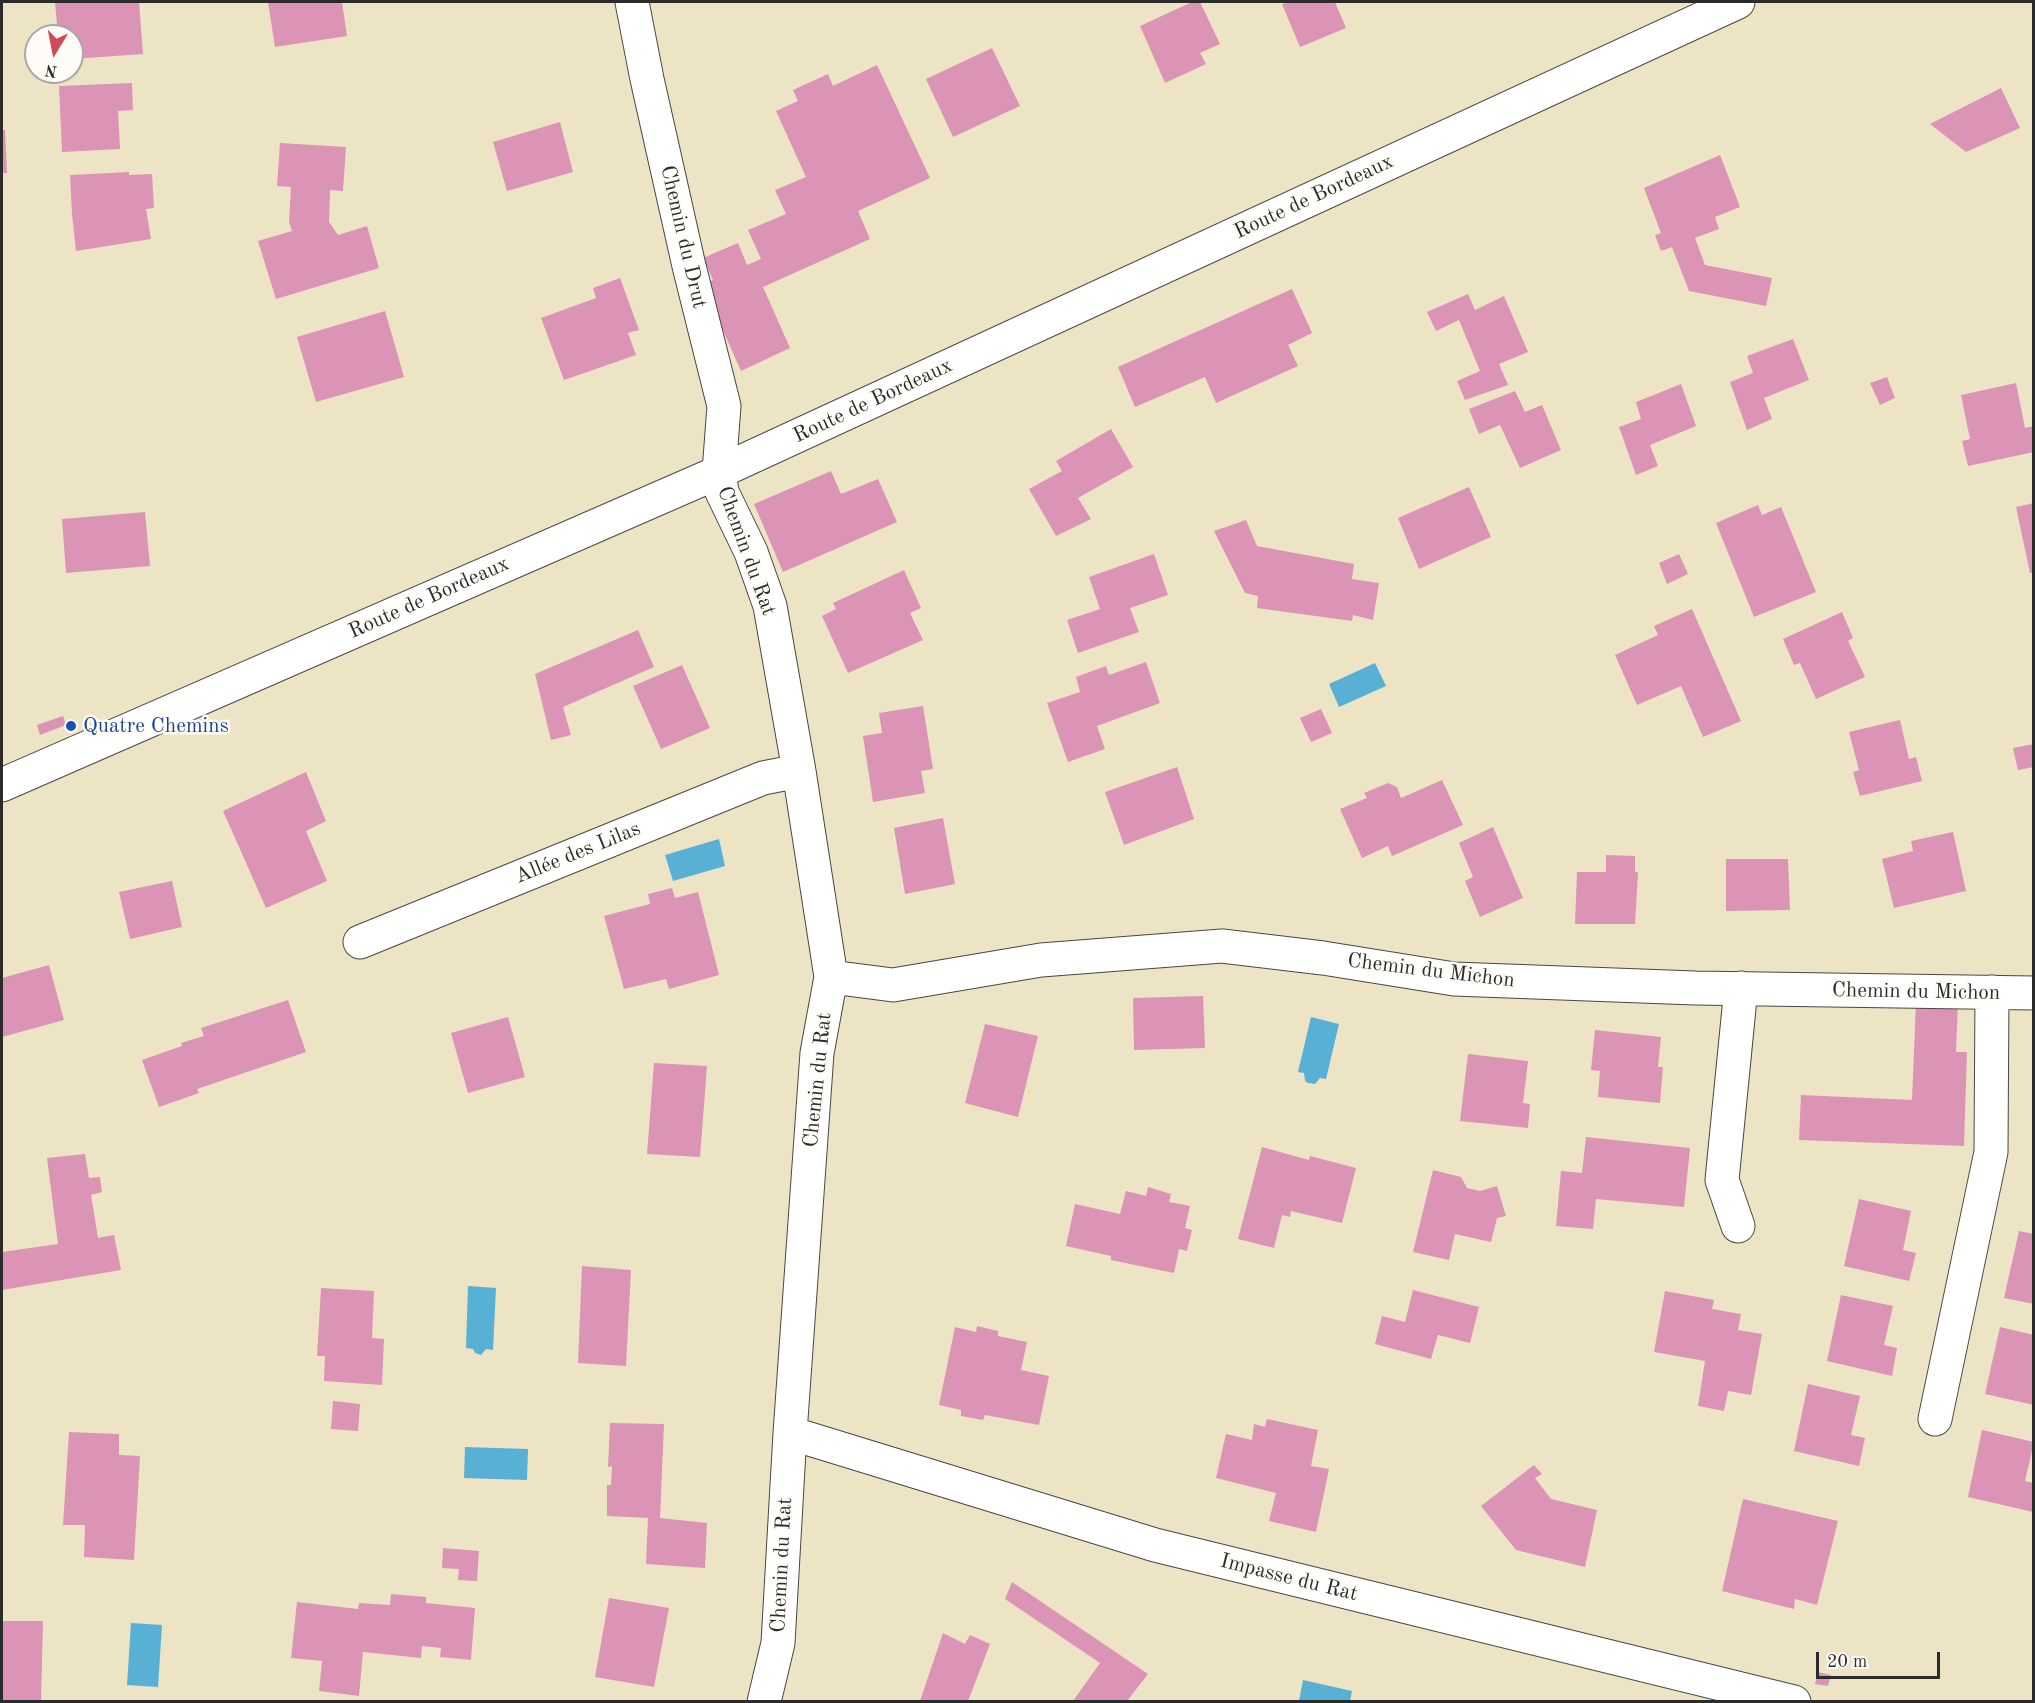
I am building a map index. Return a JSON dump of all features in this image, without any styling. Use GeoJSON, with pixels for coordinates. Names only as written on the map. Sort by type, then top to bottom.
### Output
{"type":"FeatureCollection","features":[{"type":"Feature","properties":{"kind":"street","name":"Chemin du Drut"},"geometry":{"type":"LineString","coordinates":[[632,2],[689,266],[724,406],[719,472]]}},
{"type":"Feature","properties":{"kind":"street","name":"Route de Bordeaux"},"geometry":{"type":"LineString","coordinates":[[2,785],[719,472],[1738,2]]}},
{"type":"Feature","properties":{"kind":"street","name":"Chemin du Rat"},"geometry":{"type":"LineString","coordinates":[[719,472],[723,492],[751,552],[770,606],[799,771],[831,977],[818,1053],[790,1433],[778,1643],[764,1701]]}},
{"type":"Feature","properties":{"kind":"street","name":"Allée des Lilas"},"geometry":{"type":"LineString","coordinates":[[360,942],[763,778],[799,771]]}},
{"type":"Feature","properties":{"kind":"street","name":"Chemin du Michon"},"geometry":{"type":"LineString","coordinates":[[831,977],[893,985],[1041,960],[1222,946],[1323,958],[1454,979],[1859,992],[2034,993]]}},
{"type":"Feature","properties":{"kind":"street"},"geometry":{"type":"LineString","coordinates":[[1738,1226],[1722,1180],[1741,988]]}},
{"type":"Feature","properties":{"kind":"street"},"geometry":{"type":"LineString","coordinates":[[1935,1419],[1991,1152],[1992,992]]}},
{"type":"Feature","properties":{"kind":"street","name":"Impasse du Rat"},"geometry":{"type":"LineString","coordinates":[[790,1433],[1155,1545],[1794,1701]]}},
{"type":"Feature","properties":{"kind":"water"},"geometry":{"type":"Polygon","coordinates":[[[1375,663],[1386,686],[1339,707],[1329,684],[1375,663]]]}},
{"type":"Feature","properties":{"kind":"water"},"geometry":{"type":"Polygon","coordinates":[[[719,839],[725,866],[673,881],[665,855],[719,839]]]}},
{"type":"Feature","properties":{"kind":"water"},"geometry":{"type":"Polygon","coordinates":[[[1311,1017],[1339,1024],[1326,1079],[1320,1078],[1315,1084],[1305,1081],[1304,1073],[1298,1072],[1311,1017]]]}},
{"type":"Feature","properties":{"kind":"water"},"geometry":{"type":"Polygon","coordinates":[[[468,1286],[496,1288],[493,1350],[486,1349],[481,1355],[475,1353],[473,1349],[466,1348],[468,1286]]]}},
{"type":"Feature","properties":{"kind":"water"},"geometry":{"type":"Polygon","coordinates":[[[465,1447],[528,1449],[527,1480],[464,1478],[465,1447]]]}},
{"type":"Feature","properties":{"kind":"water"},"geometry":{"type":"Polygon","coordinates":[[[131,1623],[162,1625],[158,1687],[127,1685],[131,1623]]]}},
{"type":"Feature","properties":{"kind":"water"},"geometry":{"type":"Polygon","coordinates":[[[1303,1680],[1352,1691],[1350,1701],[1299,1701],[1303,1680]]]}},
{"type":"Feature","properties":{"kind":"building"},"geometry":{"type":"Polygon","coordinates":[[[55,2],[139,2],[143,54],[84,58],[84,24],[57,24],[55,2]]]}},
{"type":"Feature","properties":{"kind":"building"},"geometry":{"type":"Polygon","coordinates":[[[268,2],[342,2],[347,36],[275,47],[268,2]]]}},
{"type":"Feature","properties":{"kind":"building"},"geometry":{"type":"Polygon","coordinates":[[[1192,2],[1200,2],[1220,44],[1200,53],[1206,64],[1165,83],[1140,26],[1192,2]]]}},
{"type":"Feature","properties":{"kind":"building"},"geometry":{"type":"Polygon","coordinates":[[[1335,2],[1346,28],[1300,47],[1282,4],[1335,2]]]}},
{"type":"Feature","properties":{"kind":"building"},"geometry":{"type":"Polygon","coordinates":[[[992,48],[1020,106],[953,137],[926,79],[992,48]]]}},
{"type":"Feature","properties":{"kind":"building"},"geometry":{"type":"Polygon","coordinates":[[[877,65],[930,178],[858,211],[870,239],[763,287],[790,348],[741,371],[703,285],[713,280],[703,258],[738,243],[747,265],[761,259],[748,230],[786,214],[775,190],[806,177],[776,111],[798,101],[793,90],[828,74],[833,86],[877,65]]]}},
{"type":"Feature","properties":{"kind":"building"},"geometry":{"type":"Polygon","coordinates":[[[132,83],[133,110],[118,111],[120,149],[62,152],[59,86],[132,83]]]}},
{"type":"Feature","properties":{"kind":"building"},"geometry":{"type":"Polygon","coordinates":[[[2001,88],[2020,128],[1966,152],[1930,124],[2001,88]]]}},
{"type":"Feature","properties":{"kind":"building"},"geometry":{"type":"Polygon","coordinates":[[[560,122],[573,172],[507,191],[493,142],[560,122]]]}},
{"type":"Feature","properties":{"kind":"building"},"geometry":{"type":"Polygon","coordinates":[[[2,130],[5,130],[7,173],[2,173],[2,130]]]}},
{"type":"Feature","properties":{"kind":"building"},"geometry":{"type":"Polygon","coordinates":[[[280,143],[346,147],[343,191],[330,190],[329,222],[338,235],[367,226],[379,268],[276,299],[258,241],[292,231],[289,222],[291,187],[277,186],[280,143]]]}},
{"type":"Feature","properties":{"kind":"building"},"geometry":{"type":"Polygon","coordinates":[[[1720,155],[1740,207],[1715,217],[1719,229],[1695,238],[1705,265],[1772,278],[1766,306],[1689,291],[1672,247],[1661,251],[1655,235],[1661,233],[1644,188],[1720,155]]]}},
{"type":"Feature","properties":{"kind":"building"},"geometry":{"type":"Polygon","coordinates":[[[129,172],[129,175],[152,174],[154,208],[146,209],[151,239],[76,251],[70,175],[129,172]]]}},
{"type":"Feature","properties":{"kind":"building"},"geometry":{"type":"Polygon","coordinates":[[[620,278],[639,330],[628,333],[636,355],[564,380],[541,318],[596,298],[593,288],[620,278]]]}},
{"type":"Feature","properties":{"kind":"building"},"geometry":{"type":"Polygon","coordinates":[[[1292,289],[1312,333],[1288,345],[1298,366],[1216,403],[1205,377],[1135,407],[1118,367],[1292,289]]]}},
{"type":"Feature","properties":{"kind":"building"},"geometry":{"type":"Polygon","coordinates":[[[1468,294],[1475,310],[1504,296],[1528,352],[1499,364],[1508,385],[1465,400],[1457,381],[1480,371],[1459,320],[1436,331],[1427,312],[1468,294]]]}},
{"type":"Feature","properties":{"kind":"building"},"geometry":{"type":"Polygon","coordinates":[[[385,311],[404,377],[316,402],[297,337],[385,311]]]}},
{"type":"Feature","properties":{"kind":"building"},"geometry":{"type":"Polygon","coordinates":[[[1793,339],[1809,380],[1764,398],[1772,419],[1747,430],[1730,382],[1753,373],[1747,356],[1793,339]]]}},
{"type":"Feature","properties":{"kind":"building"},"geometry":{"type":"Polygon","coordinates":[[[1887,377],[1895,398],[1880,405],[1870,383],[1887,377]]]}},
{"type":"Feature","properties":{"kind":"building"},"geometry":{"type":"Polygon","coordinates":[[[2016,383],[2025,428],[2034,426],[2034,452],[1968,466],[1962,441],[1970,439],[1961,395],[2016,383]]]}},
{"type":"Feature","properties":{"kind":"building"},"geometry":{"type":"Polygon","coordinates":[[[1681,384],[1696,426],[1650,445],[1658,466],[1636,475],[1619,427],[1641,419],[1636,402],[1681,384]]]}},
{"type":"Feature","properties":{"kind":"building"},"geometry":{"type":"Polygon","coordinates":[[[1515,391],[1525,412],[1542,405],[1561,450],[1520,468],[1500,425],[1479,434],[1469,409],[1515,391]]]}},
{"type":"Feature","properties":{"kind":"building"},"geometry":{"type":"Polygon","coordinates":[[[1111,429],[1133,467],[1078,498],[1091,519],[1056,536],[1029,489],[1062,471],[1056,461],[1111,429]]]}},
{"type":"Feature","properties":{"kind":"building"},"geometry":{"type":"Polygon","coordinates":[[[831,471],[841,494],[878,479],[897,522],[783,572],[754,504],[831,471]]]}},
{"type":"Feature","properties":{"kind":"building"},"geometry":{"type":"Polygon","coordinates":[[[1469,487],[1491,537],[1419,569],[1398,518],[1469,487]]]}},
{"type":"Feature","properties":{"kind":"building"},"geometry":{"type":"Polygon","coordinates":[[[2034,503],[2034,572],[2030,573],[2016,507],[2034,503]]]}},
{"type":"Feature","properties":{"kind":"building"},"geometry":{"type":"Polygon","coordinates":[[[1758,505],[1762,515],[1781,507],[1816,592],[1754,617],[1716,523],[1758,505]]]}},
{"type":"Feature","properties":{"kind":"building"},"geometry":{"type":"Polygon","coordinates":[[[145,512],[150,566],[66,573],[62,519],[145,512]]]}},
{"type":"Feature","properties":{"kind":"building"},"geometry":{"type":"Polygon","coordinates":[[[1246,520],[1257,546],[1354,564],[1352,579],[1379,583],[1373,620],[1353,615],[1352,621],[1257,608],[1258,596],[1245,593],[1214,531],[1246,520]]]}},
{"type":"Feature","properties":{"kind":"building"},"geometry":{"type":"Polygon","coordinates":[[[1154,554],[1168,595],[1130,608],[1139,632],[1078,653],[1067,620],[1100,609],[1089,577],[1154,554]]]}},
{"type":"Feature","properties":{"kind":"building"},"geometry":{"type":"Polygon","coordinates":[[[1679,554],[1688,574],[1667,584],[1659,563],[1679,554]]]}},
{"type":"Feature","properties":{"kind":"building"},"geometry":{"type":"Polygon","coordinates":[[[904,570],[921,608],[910,613],[923,640],[848,673],[822,616],[836,609],[833,603],[904,570]]]}},
{"type":"Feature","properties":{"kind":"building"},"geometry":{"type":"Polygon","coordinates":[[[1692,609],[1741,721],[1703,737],[1681,686],[1637,705],[1615,655],[1658,635],[1654,626],[1692,609]]]}},
{"type":"Feature","properties":{"kind":"building"},"geometry":{"type":"Polygon","coordinates":[[[1842,612],[1853,638],[1848,641],[1865,677],[1816,699],[1800,663],[1794,665],[1783,639],[1842,612]]]}},
{"type":"Feature","properties":{"kind":"building"},"geometry":{"type":"Polygon","coordinates":[[[638,630],[654,667],[563,707],[571,735],[551,740],[535,674],[638,630]]]}},
{"type":"Feature","properties":{"kind":"building"},"geometry":{"type":"Polygon","coordinates":[[[1146,662],[1160,703],[1097,726],[1105,749],[1068,762],[1047,703],[1080,692],[1076,677],[1106,666],[1109,675],[1146,662]]]}},
{"type":"Feature","properties":{"kind":"building"},"geometry":{"type":"Polygon","coordinates":[[[682,665],[710,728],[661,749],[633,686],[682,665]]]}},
{"type":"Feature","properties":{"kind":"building"},"geometry":{"type":"Polygon","coordinates":[[[923,706],[933,769],[921,771],[925,793],[873,802],[863,736],[882,733],[879,713],[923,706]]]}},
{"type":"Feature","properties":{"kind":"building"},"geometry":{"type":"Polygon","coordinates":[[[1321,709],[1332,733],[1311,742],[1300,718],[1321,709]]]}},
{"type":"Feature","properties":{"kind":"building"},"geometry":{"type":"Polygon","coordinates":[[[63,716],[66,725],[40,735],[37,725],[63,716]]]}},
{"type":"Feature","properties":{"kind":"building"},"geometry":{"type":"Polygon","coordinates":[[[1900,720],[1909,759],[1916,757],[1922,781],[1860,796],[1853,772],[1859,770],[1849,732],[1900,720]]]}},
{"type":"Feature","properties":{"kind":"building"},"geometry":{"type":"Polygon","coordinates":[[[2034,744],[2034,767],[2018,770],[2013,748],[2034,744]]]}},
{"type":"Feature","properties":{"kind":"building"},"geometry":{"type":"Polygon","coordinates":[[[1177,767],[1194,819],[1124,845],[1105,792],[1177,767]]]}},
{"type":"Feature","properties":{"kind":"building"},"geometry":{"type":"Polygon","coordinates":[[[306,772],[326,821],[306,831],[327,881],[266,908],[223,811],[306,772]]]}},
{"type":"Feature","properties":{"kind":"building"},"geometry":{"type":"Polygon","coordinates":[[[1442,780],[1463,825],[1392,856],[1388,846],[1362,858],[1340,809],[1367,798],[1364,793],[1388,783],[1397,787],[1401,798],[1442,780]]]}},
{"type":"Feature","properties":{"kind":"building"},"geometry":{"type":"Polygon","coordinates":[[[943,818],[955,884],[905,894],[894,828],[943,818]]]}},
{"type":"Feature","properties":{"kind":"building"},"geometry":{"type":"Polygon","coordinates":[[[1493,827],[1523,898],[1480,917],[1465,881],[1473,877],[1459,843],[1493,827]]]}},
{"type":"Feature","properties":{"kind":"building"},"geometry":{"type":"Polygon","coordinates":[[[1953,832],[1966,891],[1894,908],[1882,859],[1913,851],[1911,841],[1953,832]]]}},
{"type":"Feature","properties":{"kind":"building"},"geometry":{"type":"Polygon","coordinates":[[[1606,855],[1635,856],[1635,872],[1638,872],[1635,924],[1575,924],[1577,872],[1606,872],[1606,855]]]}},
{"type":"Feature","properties":{"kind":"building"},"geometry":{"type":"Polygon","coordinates":[[[1726,859],[1788,859],[1790,910],[1726,911],[1726,859]]]}},
{"type":"Feature","properties":{"kind":"building"},"geometry":{"type":"Polygon","coordinates":[[[172,881],[182,927],[130,939],[119,892],[172,881]]]}},
{"type":"Feature","properties":{"kind":"building"},"geometry":{"type":"Polygon","coordinates":[[[672,888],[675,898],[698,892],[719,975],[669,989],[666,979],[624,989],[604,916],[650,904],[648,894],[672,888]]]}},
{"type":"Feature","properties":{"kind":"building"},"geometry":{"type":"Polygon","coordinates":[[[49,965],[64,1020],[2,1037],[2,978],[49,965]]]}},
{"type":"Feature","properties":{"kind":"building"},"geometry":{"type":"Polygon","coordinates":[[[1203,996],[1205,1048],[1134,1050],[1133,998],[1203,996]]]}},
{"type":"Feature","properties":{"kind":"building"},"geometry":{"type":"Polygon","coordinates":[[[288,1000],[306,1052],[197,1089],[199,1093],[159,1107],[142,1060],[204,1036],[201,1028],[288,1000]]]}},
{"type":"Feature","properties":{"kind":"building"},"geometry":{"type":"Polygon","coordinates":[[[1916,1002],[1958,1002],[1956,1052],[1967,1052],[1964,1146],[1799,1140],[1801,1095],[1912,1100],[1916,1002]]]}},
{"type":"Feature","properties":{"kind":"building"},"geometry":{"type":"Polygon","coordinates":[[[508,1017],[525,1077],[468,1093],[451,1033],[508,1017]]]}},
{"type":"Feature","properties":{"kind":"building"},"geometry":{"type":"Polygon","coordinates":[[[985,1024],[1038,1036],[1018,1117],[965,1103],[985,1024]]]}},
{"type":"Feature","properties":{"kind":"building"},"geometry":{"type":"Polygon","coordinates":[[[1595,1030],[1661,1037],[1658,1067],[1663,1067],[1660,1103],[1598,1097],[1600,1071],[1591,1070],[1595,1030]]]}},
{"type":"Feature","properties":{"kind":"building"},"geometry":{"type":"Polygon","coordinates":[[[1468,1054],[1528,1061],[1523,1103],[1530,1104],[1528,1128],[1460,1121],[1468,1054]]]}},
{"type":"Feature","properties":{"kind":"building"},"geometry":{"type":"Polygon","coordinates":[[[654,1063],[707,1066],[700,1157],[647,1154],[654,1063]]]}},
{"type":"Feature","properties":{"kind":"building"},"geometry":{"type":"Polygon","coordinates":[[[1586,1137],[1690,1148],[1684,1207],[1596,1199],[1593,1229],[1556,1226],[1561,1171],[1582,1173],[1586,1137]]]}},
{"type":"Feature","properties":{"kind":"building"},"geometry":{"type":"Polygon","coordinates":[[[1262,1147],[1309,1160],[1310,1156],[1356,1168],[1342,1223],[1291,1211],[1290,1217],[1282,1215],[1274,1248],[1238,1239],[1262,1147]]]}},
{"type":"Feature","properties":{"kind":"building"},"geometry":{"type":"Polygon","coordinates":[[[85,1154],[89,1178],[100,1177],[102,1192],[91,1195],[98,1238],[114,1235],[121,1270],[2,1290],[2,1252],[58,1244],[47,1158],[85,1154]]]}},
{"type":"Feature","properties":{"kind":"building"},"geometry":{"type":"Polygon","coordinates":[[[1433,1170],[1461,1177],[1467,1188],[1480,1191],[1497,1186],[1506,1216],[1497,1218],[1491,1242],[1455,1234],[1449,1260],[1413,1252],[1433,1170]]]}},
{"type":"Feature","properties":{"kind":"building"},"geometry":{"type":"Polygon","coordinates":[[[1148,1187],[1171,1194],[1169,1202],[1190,1206],[1185,1228],[1192,1230],[1187,1251],[1179,1249],[1174,1273],[1111,1260],[1111,1256],[1066,1246],[1075,1204],[1120,1214],[1126,1191],[1146,1196],[1148,1187]]]}},
{"type":"Feature","properties":{"kind":"building"},"geometry":{"type":"Polygon","coordinates":[[[1859,1199],[1911,1211],[1903,1250],[1916,1253],[1909,1281],[1844,1266],[1859,1199]]]}},
{"type":"Feature","properties":{"kind":"building"},"geometry":{"type":"Polygon","coordinates":[[[2019,1231],[2034,1234],[2034,1304],[2004,1298],[2019,1231]]]}},
{"type":"Feature","properties":{"kind":"building"},"geometry":{"type":"Polygon","coordinates":[[[582,1266],[631,1270],[626,1366],[578,1363],[582,1266]]]}},
{"type":"Feature","properties":{"kind":"building"},"geometry":{"type":"Polygon","coordinates":[[[321,1288],[374,1291],[372,1338],[384,1339],[382,1385],[324,1381],[325,1356],[317,1356],[321,1288]]]}},
{"type":"Feature","properties":{"kind":"building"},"geometry":{"type":"Polygon","coordinates":[[[1413,1290],[1479,1307],[1470,1343],[1438,1335],[1431,1359],[1375,1344],[1382,1316],[1405,1322],[1413,1290]]]}},
{"type":"Feature","properties":{"kind":"building"},"geometry":{"type":"Polygon","coordinates":[[[1665,1291],[1714,1300],[1712,1309],[1741,1314],[1738,1330],[1762,1334],[1751,1395],[1728,1391],[1724,1411],[1698,1406],[1705,1361],[1654,1352],[1665,1291]]]}},
{"type":"Feature","properties":{"kind":"building"},"geometry":{"type":"Polygon","coordinates":[[[1841,1295],[1893,1306],[1884,1345],[1897,1348],[1892,1376],[1827,1361],[1841,1295]]]}},
{"type":"Feature","properties":{"kind":"building"},"geometry":{"type":"Polygon","coordinates":[[[977,1326],[998,1331],[998,1336],[1027,1342],[1021,1370],[1049,1376],[1039,1425],[985,1415],[983,1420],[961,1416],[961,1410],[939,1405],[955,1327],[976,1332],[977,1326]]]}},
{"type":"Feature","properties":{"kind":"building"},"geometry":{"type":"Polygon","coordinates":[[[2000,1327],[2034,1335],[2034,1405],[1985,1394],[2000,1327]]]}},
{"type":"Feature","properties":{"kind":"building"},"geometry":{"type":"Polygon","coordinates":[[[1808,1384],[1860,1396],[1851,1435],[1865,1438],[1859,1466],[1794,1451],[1808,1384]]]}},
{"type":"Feature","properties":{"kind":"building"},"geometry":{"type":"Polygon","coordinates":[[[333,1401],[360,1404],[358,1431],[331,1429],[333,1401]]]}},
{"type":"Feature","properties":{"kind":"building"},"geometry":{"type":"Polygon","coordinates":[[[1267,1419],[1318,1430],[1311,1466],[1329,1469],[1316,1532],[1269,1521],[1276,1493],[1216,1478],[1226,1434],[1252,1440],[1254,1424],[1265,1427],[1267,1419]]]}},
{"type":"Feature","properties":{"kind":"building"},"geometry":{"type":"Polygon","coordinates":[[[610,1423],[664,1424],[660,1518],[707,1523],[705,1568],[646,1564],[648,1518],[607,1516],[607,1485],[611,1485],[612,1466],[608,1467],[610,1423]]]}},
{"type":"Feature","properties":{"kind":"building"},"geometry":{"type":"Polygon","coordinates":[[[1982,1430],[2034,1442],[2025,1481],[2034,1483],[2033,1512],[1968,1497],[1982,1430]]]}},
{"type":"Feature","properties":{"kind":"building"},"geometry":{"type":"Polygon","coordinates":[[[69,1432],[119,1434],[119,1455],[140,1456],[134,1560],[84,1557],[85,1525],[63,1525],[69,1432]]]}},
{"type":"Feature","properties":{"kind":"building"},"geometry":{"type":"Polygon","coordinates":[[[1534,1465],[1542,1474],[1535,1478],[1551,1499],[1597,1510],[1585,1567],[1516,1550],[1481,1506],[1534,1465]]]}},
{"type":"Feature","properties":{"kind":"building"},"geometry":{"type":"Polygon","coordinates":[[[1743,1499],[1838,1521],[1817,1605],[1795,1599],[1794,1609],[1722,1591],[1743,1499]]]}},
{"type":"Feature","properties":{"kind":"building"},"geometry":{"type":"Polygon","coordinates":[[[443,1548],[479,1551],[477,1581],[458,1580],[459,1569],[442,1568],[443,1548]]]}},
{"type":"Feature","properties":{"kind":"building"},"geometry":{"type":"Polygon","coordinates":[[[1012,1582],[1148,1674],[1127,1701],[1073,1701],[1100,1663],[1005,1599],[1012,1582]]]}},
{"type":"Feature","properties":{"kind":"building"},"geometry":{"type":"Polygon","coordinates":[[[391,1594],[426,1597],[426,1603],[475,1608],[471,1660],[440,1657],[441,1648],[422,1646],[421,1658],[363,1652],[359,1696],[319,1691],[322,1661],[291,1658],[297,1602],[358,1609],[359,1603],[390,1605],[391,1594]]]}},
{"type":"Feature","properties":{"kind":"building"},"geometry":{"type":"Polygon","coordinates":[[[609,1598],[669,1608],[654,1687],[595,1677],[609,1598]]]}},
{"type":"Feature","properties":{"kind":"building"},"geometry":{"type":"Polygon","coordinates":[[[2,1621],[43,1621],[41,1701],[2,1701],[2,1621]]]}},
{"type":"Feature","properties":{"kind":"building"},"geometry":{"type":"Polygon","coordinates":[[[943,1633],[965,1644],[970,1635],[990,1644],[968,1701],[920,1701],[943,1633]]]}},
{"type":"Feature","properties":{"kind":"building"},"geometry":{"type":"Polygon","coordinates":[[[1818,1672],[1831,1675],[1828,1686],[1815,1684],[1818,1672]]]}},
{"type":"Feature","properties":{"kind":"place","name":"Quatre Chemins"},"geometry":{"type":"Point","coordinates":[71,726]}}]}
